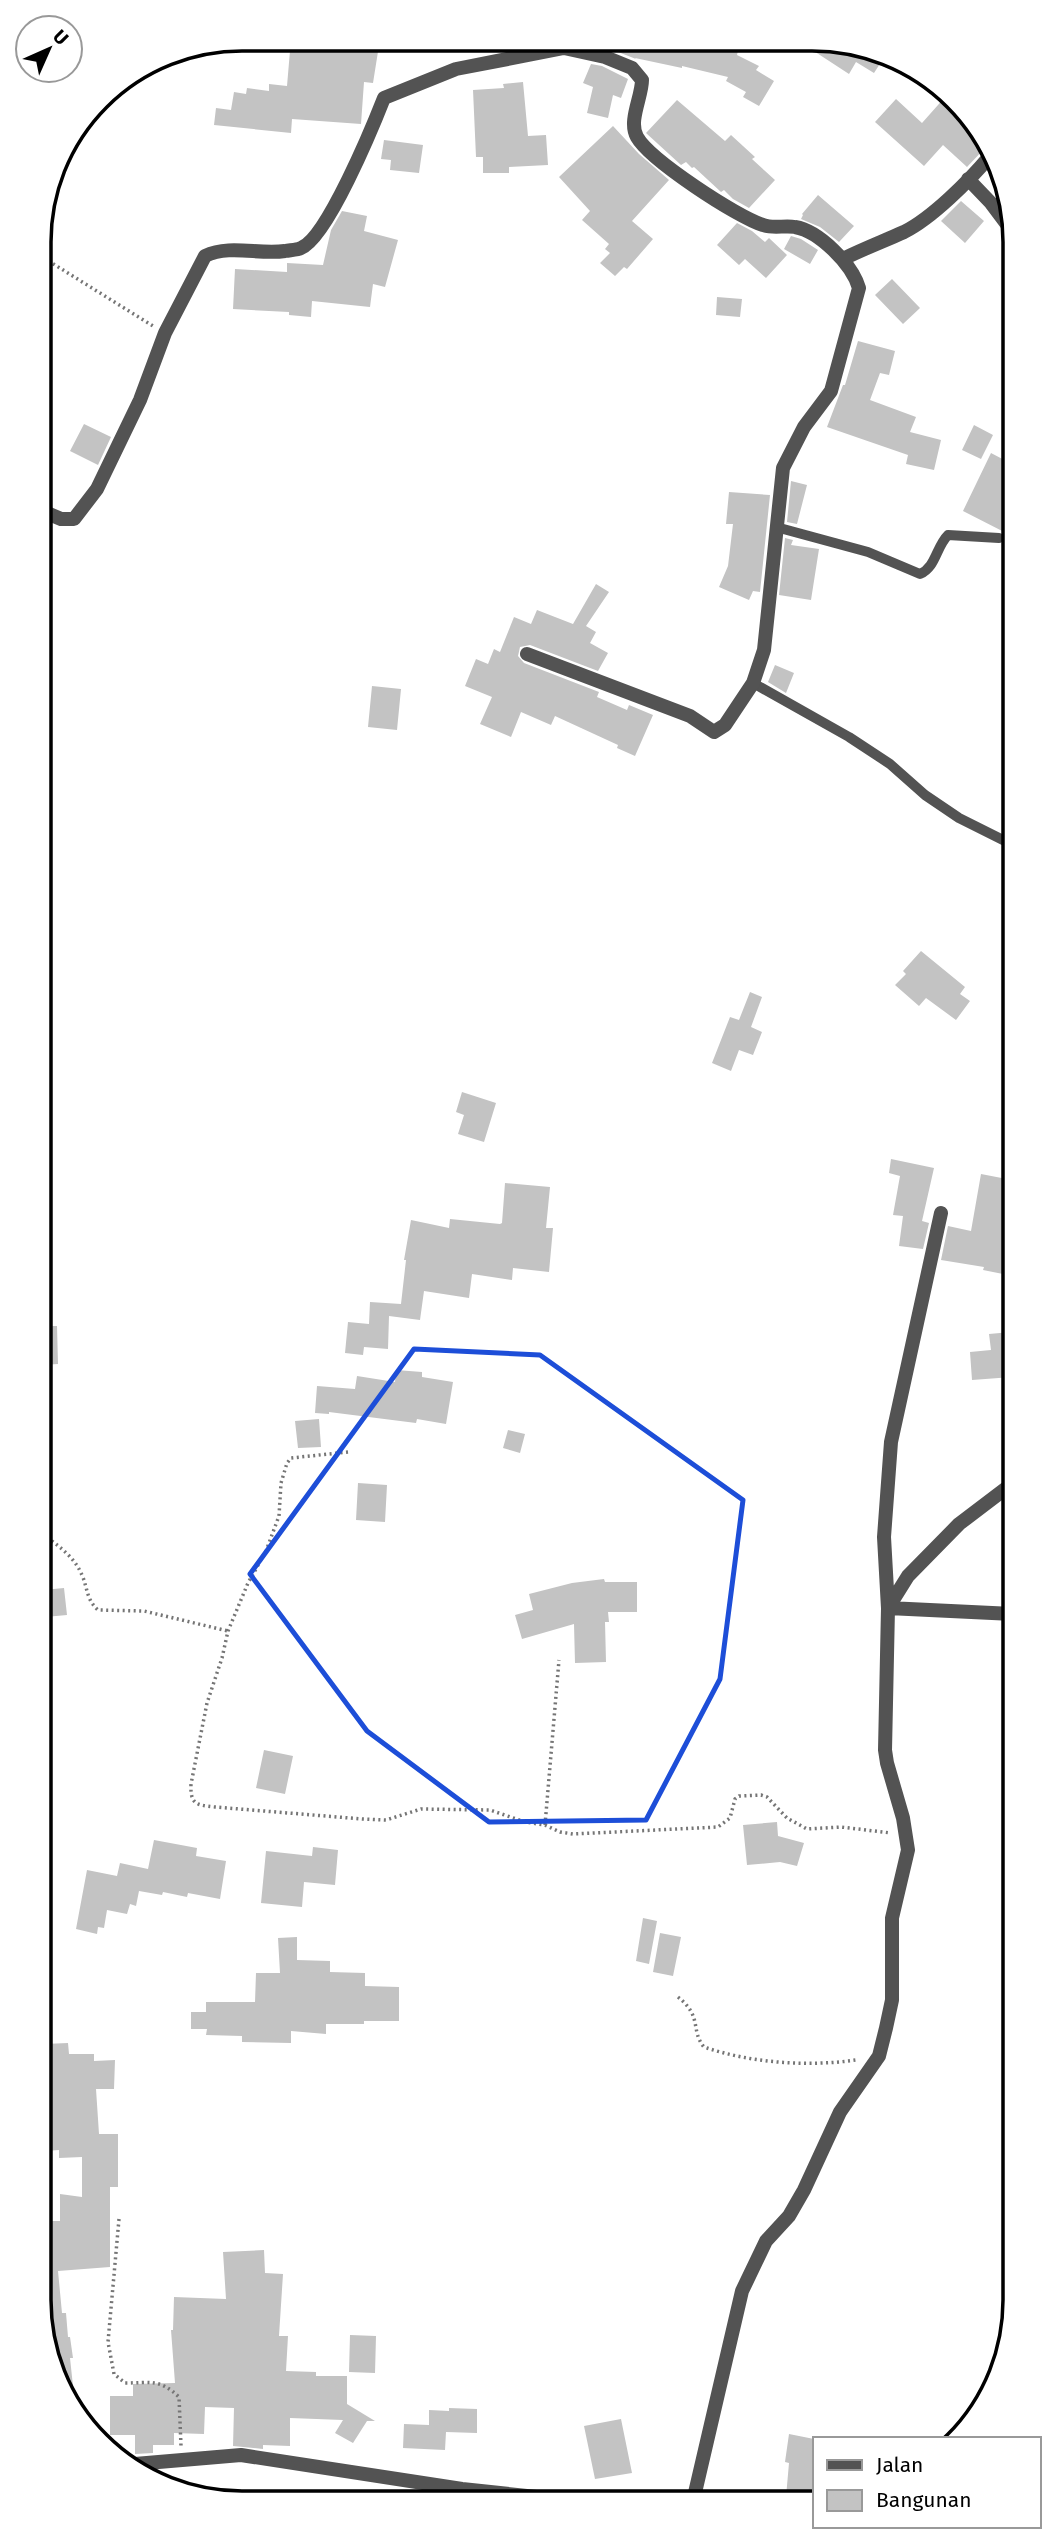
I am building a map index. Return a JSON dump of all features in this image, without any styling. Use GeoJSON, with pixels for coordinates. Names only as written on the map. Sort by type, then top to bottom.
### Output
{"type":"FeatureCollection","features":[{"type":"Feature","properties":{"kind":"street"},"geometry":{"type":"LineString","coordinates":[[51,515],[61,519],[74,519],[97,489],[140,400],[165,333],[205,256],[217,250],[281,251],[303,248],[316,235],[356,167],[384,98],[456,69],[549,51]]}},
{"type":"Feature","properties":{"kind":"street"},"geometry":{"type":"LineString","coordinates":[[527,654],[690,716],[714,732],[725,725],[753,683],[764,650],[783,468],[804,427],[831,390],[859,288],[843,259],[810,233],[796,227],[764,226],[696,189],[648,150],[636,137],[634,125],[642,89],[642,80],[638,73],[605,57],[578,51]]}},
{"type":"Feature","properties":{"kind":"street"},"geometry":{"type":"LineString","coordinates":[[843,259],[906,231],[931,213],[985,161]]}},
{"type":"Feature","properties":{"kind":"street"},"geometry":{"type":"LineString","coordinates":[[968,179],[1002,217]]}},
{"type":"Feature","properties":{"kind":"street"},"geometry":{"type":"LineString","coordinates":[[695,2491],[741,2291],[761,2256],[766,2241],[789,2216],[840,2112],[879,2056],[892,2000],[892,1918],[908,1850],[907,1835],[885,1749],[888,1608],[884,1537],[891,1442],[941,1213]]}},
{"type":"Feature","properties":{"kind":"street"},"geometry":{"type":"LineString","coordinates":[[888,1608],[908,1576],[960,1524],[1003,1491]]}},
{"type":"Feature","properties":{"kind":"street"},"geometry":{"type":"LineString","coordinates":[[888,1608],[1003,1614]]}},
{"type":"Feature","properties":{"kind":"street"},"geometry":{"type":"LineString","coordinates":[[142,2463],[241,2455],[481,2491]]}},
{"type":"Feature","properties":{"kind":"lane"},"geometry":{"type":"LineString","coordinates":[[776,527],[868,552],[920,574],[931,566],[942,541],[948,535],[999,538]]}},
{"type":"Feature","properties":{"kind":"lane"},"geometry":{"type":"LineString","coordinates":[[753,683],[849,737],[890,764],[925,795],[959,818],[1003,840]]}},
{"type":"Feature","properties":{"kind":"path"},"geometry":{"type":"LineString","coordinates":[[51,262],[165,333]]}},
{"type":"Feature","properties":{"kind":"path"},"geometry":{"type":"LineString","coordinates":[[348,1452],[291,1458],[286,1463],[279,1497],[279,1517],[228,1631],[207,1703],[190,1796],[200,1805],[386,1820],[421,1810],[490,1810],[573,1834],[718,1827],[730,1818],[738,1796],[761,1794],[787,1818],[807,1829],[841,1827],[907,1835]]}},
{"type":"Feature","properties":{"kind":"path"},"geometry":{"type":"LineString","coordinates":[[51,1540],[64,1549],[78,1566],[84,1578],[86,1595],[98,1610],[144,1611],[228,1631]]}},
{"type":"Feature","properties":{"kind":"path"},"geometry":{"type":"LineString","coordinates":[[545,1825],[559,1660]]}},
{"type":"Feature","properties":{"kind":"path"},"geometry":{"type":"LineString","coordinates":[[678,1997],[690,2006],[694,2014],[701,2044],[716,2050],[803,2064],[879,2056]]}},
{"type":"Feature","properties":{"kind":"path"},"geometry":{"type":"LineString","coordinates":[[119,2219],[108,2342],[114,2374],[125,2383],[154,2381],[165,2385],[179,2397],[181,2459]]}},
{"type":"Feature","properties":{"kind":"highlighted area"},"geometry":{"type":"Polygon","coordinates":[[[414,1349],[540,1355],[743,1500],[720,1679],[646,1820],[489,1822],[367,1731],[250,1574],[414,1349]]]}},
{"type":"Feature","properties":{"kind":"building"},"geometry":{"type":"Polygon","coordinates":[[[290,51],[378,51],[373,83],[364,82],[361,124],[292,119],[291,133],[214,125],[216,108],[231,110],[234,92],[246,94],[247,88],[269,91],[269,84],[287,86],[290,51]]]}},
{"type":"Feature","properties":{"kind":"building"},"geometry":{"type":"Polygon","coordinates":[[[616,51],[738,51],[737,55],[759,66],[756,70],[774,81],[759,106],[743,97],[746,92],[726,81],[728,77],[636,59],[616,51]]]}},
{"type":"Feature","properties":{"kind":"building"},"geometry":{"type":"Polygon","coordinates":[[[814,51],[850,54],[880,63],[874,73],[856,62],[849,74],[814,51]]]}},
{"type":"Feature","properties":{"kind":"building"},"geometry":{"type":"Polygon","coordinates":[[[591,64],[602,66],[628,79],[621,98],[613,95],[608,118],[587,113],[593,87],[583,83],[591,64]]]}},
{"type":"Feature","properties":{"kind":"building"},"geometry":{"type":"Polygon","coordinates":[[[523,82],[528,136],[546,135],[548,165],[509,167],[509,173],[483,173],[483,157],[476,157],[473,90],[504,88],[503,84],[523,82]]]}},
{"type":"Feature","properties":{"kind":"building"},"geometry":{"type":"Polygon","coordinates":[[[896,99],[922,123],[941,101],[964,125],[981,152],[967,167],[943,145],[924,166],[875,122],[896,99]]]}},
{"type":"Feature","properties":{"kind":"building"},"geometry":{"type":"Polygon","coordinates":[[[677,100],[725,141],[731,135],[775,180],[749,208],[724,190],[721,192],[694,167],[686,162],[681,165],[646,133],[677,100]]]}},
{"type":"Feature","properties":{"kind":"building"},"geometry":{"type":"Polygon","coordinates":[[[613,126],[639,154],[669,180],[632,221],[653,239],[627,269],[624,267],[615,276],[600,263],[610,253],[605,249],[609,244],[582,220],[590,211],[559,177],[613,126]]]}},
{"type":"Feature","properties":{"kind":"building"},"geometry":{"type":"Polygon","coordinates":[[[384,140],[423,145],[419,173],[390,170],[391,160],[381,159],[384,140]]]}},
{"type":"Feature","properties":{"kind":"building"},"geometry":{"type":"Polygon","coordinates":[[[818,195],[854,226],[839,242],[820,227],[801,219],[818,195]]]}},
{"type":"Feature","properties":{"kind":"building"},"geometry":{"type":"Polygon","coordinates":[[[961,201],[984,221],[965,243],[941,221],[961,201]]]}},
{"type":"Feature","properties":{"kind":"building"},"geometry":{"type":"Polygon","coordinates":[[[342,211],[367,216],[364,231],[398,240],[385,287],[373,284],[370,307],[312,301],[311,317],[289,315],[289,312],[233,309],[235,269],[287,272],[287,263],[323,265],[331,230],[342,211]]]}},
{"type":"Feature","properties":{"kind":"building"},"geometry":{"type":"Polygon","coordinates":[[[737,223],[765,242],[769,238],[787,255],[766,278],[745,259],[739,265],[717,245],[737,223]]]}},
{"type":"Feature","properties":{"kind":"building"},"geometry":{"type":"Polygon","coordinates":[[[791,236],[818,250],[810,264],[784,249],[791,236]]]}},
{"type":"Feature","properties":{"kind":"building"},"geometry":{"type":"Polygon","coordinates":[[[892,279],[920,308],[903,324],[875,295],[892,279]]]}},
{"type":"Feature","properties":{"kind":"building"},"geometry":{"type":"Polygon","coordinates":[[[717,297],[742,299],[740,317],[716,315],[717,297]]]}},
{"type":"Feature","properties":{"kind":"building"},"geometry":{"type":"Polygon","coordinates":[[[858,341],[895,351],[889,375],[880,373],[870,400],[916,417],[910,432],[941,440],[934,470],[906,464],[908,455],[827,427],[845,385],[858,341]]]}},
{"type":"Feature","properties":{"kind":"building"},"geometry":{"type":"Polygon","coordinates":[[[84,424],[111,437],[98,465],[70,451],[84,424]]]}},
{"type":"Feature","properties":{"kind":"building"},"geometry":{"type":"Polygon","coordinates":[[[974,425],[993,435],[981,459],[962,450],[974,425]]]}},
{"type":"Feature","properties":{"kind":"building"},"geometry":{"type":"Polygon","coordinates":[[[991,453],[1003,459],[1003,531],[963,511],[991,453]]]}},
{"type":"Feature","properties":{"kind":"building"},"geometry":{"type":"Polygon","coordinates":[[[791,481],[807,485],[797,524],[787,522],[791,481]]]}},
{"type":"Feature","properties":{"kind":"building"},"geometry":{"type":"Polygon","coordinates":[[[729,492],[770,495],[760,592],[753,591],[749,600],[719,587],[728,566],[733,524],[726,524],[729,492]]]}},
{"type":"Feature","properties":{"kind":"building"},"geometry":{"type":"Polygon","coordinates":[[[785,538],[793,540],[791,545],[819,549],[811,600],[779,595],[785,538]]]}},
{"type":"Feature","properties":{"kind":"building"},"geometry":{"type":"Polygon","coordinates":[[[596,584],[609,592],[586,626],[596,632],[590,643],[608,653],[598,671],[530,645],[520,647],[518,656],[524,663],[599,692],[597,697],[627,710],[629,705],[653,715],[635,756],[617,748],[618,745],[555,716],[551,725],[521,712],[511,737],[480,724],[492,697],[465,686],[476,659],[488,664],[494,649],[500,652],[514,617],[531,624],[537,610],[573,624],[596,584]]]}},
{"type":"Feature","properties":{"kind":"building"},"geometry":{"type":"Polygon","coordinates":[[[775,665],[794,673],[786,693],[768,682],[775,665]]]}},
{"type":"Feature","properties":{"kind":"building"},"geometry":{"type":"Polygon","coordinates":[[[372,686],[401,689],[397,730],[368,727],[372,686]]]}},
{"type":"Feature","properties":{"kind":"building"},"geometry":{"type":"Polygon","coordinates":[[[921,951],[965,987],[960,994],[970,1001],[956,1020],[926,998],[919,1006],[895,985],[906,974],[903,971],[921,951]]]}},
{"type":"Feature","properties":{"kind":"building"},"geometry":{"type":"Polygon","coordinates":[[[750,992],[762,997],[751,1027],[762,1032],[753,1055],[739,1050],[731,1071],[712,1063],[730,1017],[739,1020],[750,992]]]}},
{"type":"Feature","properties":{"kind":"building"},"geometry":{"type":"Polygon","coordinates":[[[462,1092],[496,1103],[484,1142],[458,1134],[464,1115],[456,1112],[462,1092]]]}},
{"type":"Feature","properties":{"kind":"building"},"geometry":{"type":"Polygon","coordinates":[[[891,1159],[934,1168],[922,1221],[929,1223],[923,1249],[899,1246],[903,1216],[893,1215],[900,1176],[889,1173],[891,1159]]]}},
{"type":"Feature","properties":{"kind":"building"},"geometry":{"type":"Polygon","coordinates":[[[981,1174],[1003,1178],[1003,1274],[983,1270],[984,1267],[941,1260],[948,1226],[971,1231],[981,1174]]]}},
{"type":"Feature","properties":{"kind":"building"},"geometry":{"type":"Polygon","coordinates":[[[505,1183],[550,1187],[546,1228],[553,1228],[549,1272],[513,1268],[512,1280],[472,1274],[469,1298],[424,1291],[420,1320],[389,1316],[388,1349],[364,1347],[363,1355],[345,1353],[348,1322],[369,1324],[370,1302],[401,1304],[404,1260],[411,1220],[449,1228],[450,1219],[500,1224],[505,1183]]]}},
{"type":"Feature","properties":{"kind":"building"},"geometry":{"type":"Polygon","coordinates":[[[51,1326],[57,1326],[58,1364],[51,1364],[51,1326]]]}},
{"type":"Feature","properties":{"kind":"building"},"geometry":{"type":"Polygon","coordinates":[[[1003,1333],[1003,1378],[972,1380],[970,1352],[991,1350],[989,1334],[1003,1333]]]}},
{"type":"Feature","properties":{"kind":"building"},"geometry":{"type":"Polygon","coordinates":[[[396,1370],[422,1372],[422,1377],[453,1382],[446,1424],[417,1419],[416,1423],[329,1412],[315,1413],[317,1386],[355,1389],[357,1376],[395,1382],[396,1370]]]}},
{"type":"Feature","properties":{"kind":"building"},"geometry":{"type":"Polygon","coordinates":[[[319,1419],[321,1447],[298,1448],[295,1421],[319,1419]]]}},
{"type":"Feature","properties":{"kind":"building"},"geometry":{"type":"Polygon","coordinates":[[[508,1430],[525,1434],[520,1453],[503,1448],[508,1430]]]}},
{"type":"Feature","properties":{"kind":"building"},"geometry":{"type":"Polygon","coordinates":[[[358,1483],[387,1485],[385,1522],[356,1520],[358,1483]]]}},
{"type":"Feature","properties":{"kind":"building"},"geometry":{"type":"Polygon","coordinates":[[[604,1579],[605,1582],[637,1582],[637,1612],[608,1612],[609,1622],[605,1622],[606,1662],[575,1663],[574,1624],[522,1639],[515,1615],[533,1610],[529,1594],[572,1583],[604,1579]]]}},
{"type":"Feature","properties":{"kind":"building"},"geometry":{"type":"Polygon","coordinates":[[[64,1588],[67,1615],[51,1616],[51,1589],[64,1588]]]}},
{"type":"Feature","properties":{"kind":"building"},"geometry":{"type":"Polygon","coordinates":[[[264,1750],[293,1756],[285,1794],[256,1788],[264,1750]]]}},
{"type":"Feature","properties":{"kind":"building"},"geometry":{"type":"Polygon","coordinates":[[[777,1822],[778,1836],[804,1843],[797,1866],[780,1862],[747,1865],[743,1825],[777,1822]]]}},
{"type":"Feature","properties":{"kind":"building"},"geometry":{"type":"Polygon","coordinates":[[[154,1840],[197,1848],[196,1856],[226,1861],[220,1899],[188,1893],[187,1897],[139,1891],[136,1906],[130,1904],[127,1914],[107,1910],[104,1928],[98,1927],[97,1934],[76,1929],[87,1870],[117,1876],[120,1863],[148,1869],[154,1840]]]}},
{"type":"Feature","properties":{"kind":"building"},"geometry":{"type":"Polygon","coordinates":[[[313,1847],[338,1850],[335,1885],[304,1882],[302,1907],[261,1903],[266,1851],[312,1856],[313,1847]]]}},
{"type":"Feature","properties":{"kind":"building"},"geometry":{"type":"Polygon","coordinates":[[[643,1918],[657,1921],[649,1964],[636,1961],[643,1918]]]}},
{"type":"Feature","properties":{"kind":"building"},"geometry":{"type":"Polygon","coordinates":[[[660,1933],[681,1937],[673,1976],[653,1972],[660,1933]]]}},
{"type":"Feature","properties":{"kind":"building"},"geometry":{"type":"Polygon","coordinates":[[[297,1937],[297,1960],[330,1961],[330,1972],[365,1973],[365,1986],[399,1987],[399,2021],[326,2024],[326,2034],[291,2031],[291,2043],[242,2042],[242,2036],[206,2035],[207,2029],[191,2029],[191,2012],[206,2012],[206,2002],[255,2002],[256,1973],[280,1973],[278,1938],[297,1937]]]}},
{"type":"Feature","properties":{"kind":"building"},"geometry":{"type":"Polygon","coordinates":[[[68,2043],[69,2054],[94,2054],[94,2061],[115,2060],[114,2089],[96,2089],[99,2134],[118,2134],[118,2187],[110,2187],[110,2267],[58,2271],[62,2313],[66,2313],[73,2358],[70,2358],[74,2391],[57,2350],[52,2326],[51,2221],[60,2221],[60,2194],[82,2197],[82,2157],[59,2158],[59,2150],[51,2151],[51,2044],[68,2043]]]}},
{"type":"Feature","properties":{"kind":"building"},"geometry":{"type":"Polygon","coordinates":[[[264,2250],[265,2273],[283,2274],[279,2336],[288,2336],[286,2371],[316,2372],[316,2376],[347,2376],[347,2404],[375,2421],[367,2421],[353,2443],[335,2433],[343,2420],[290,2418],[290,2446],[263,2445],[263,2449],[233,2446],[234,2408],[205,2407],[204,2434],[174,2433],[174,2445],[153,2445],[153,2453],[135,2454],[135,2435],[110,2435],[110,2396],[133,2396],[133,2384],[175,2383],[171,2330],[174,2297],[226,2299],[223,2252],[264,2250]]]}},
{"type":"Feature","properties":{"kind":"building"},"geometry":{"type":"Polygon","coordinates":[[[350,2335],[376,2336],[375,2373],[349,2372],[350,2335]]]}},
{"type":"Feature","properties":{"kind":"building"},"geometry":{"type":"Polygon","coordinates":[[[449,2408],[477,2409],[477,2433],[446,2432],[445,2450],[403,2448],[404,2424],[429,2425],[429,2410],[449,2411],[449,2408]]]}},
{"type":"Feature","properties":{"kind":"building"},"geometry":{"type":"Polygon","coordinates":[[[621,2419],[632,2473],[595,2479],[584,2426],[621,2419]]]}},
{"type":"Feature","properties":{"kind":"building"},"geometry":{"type":"Polygon","coordinates":[[[789,2434],[813,2439],[812,2491],[787,2491],[789,2463],[785,2462],[789,2434]]]}}]}
